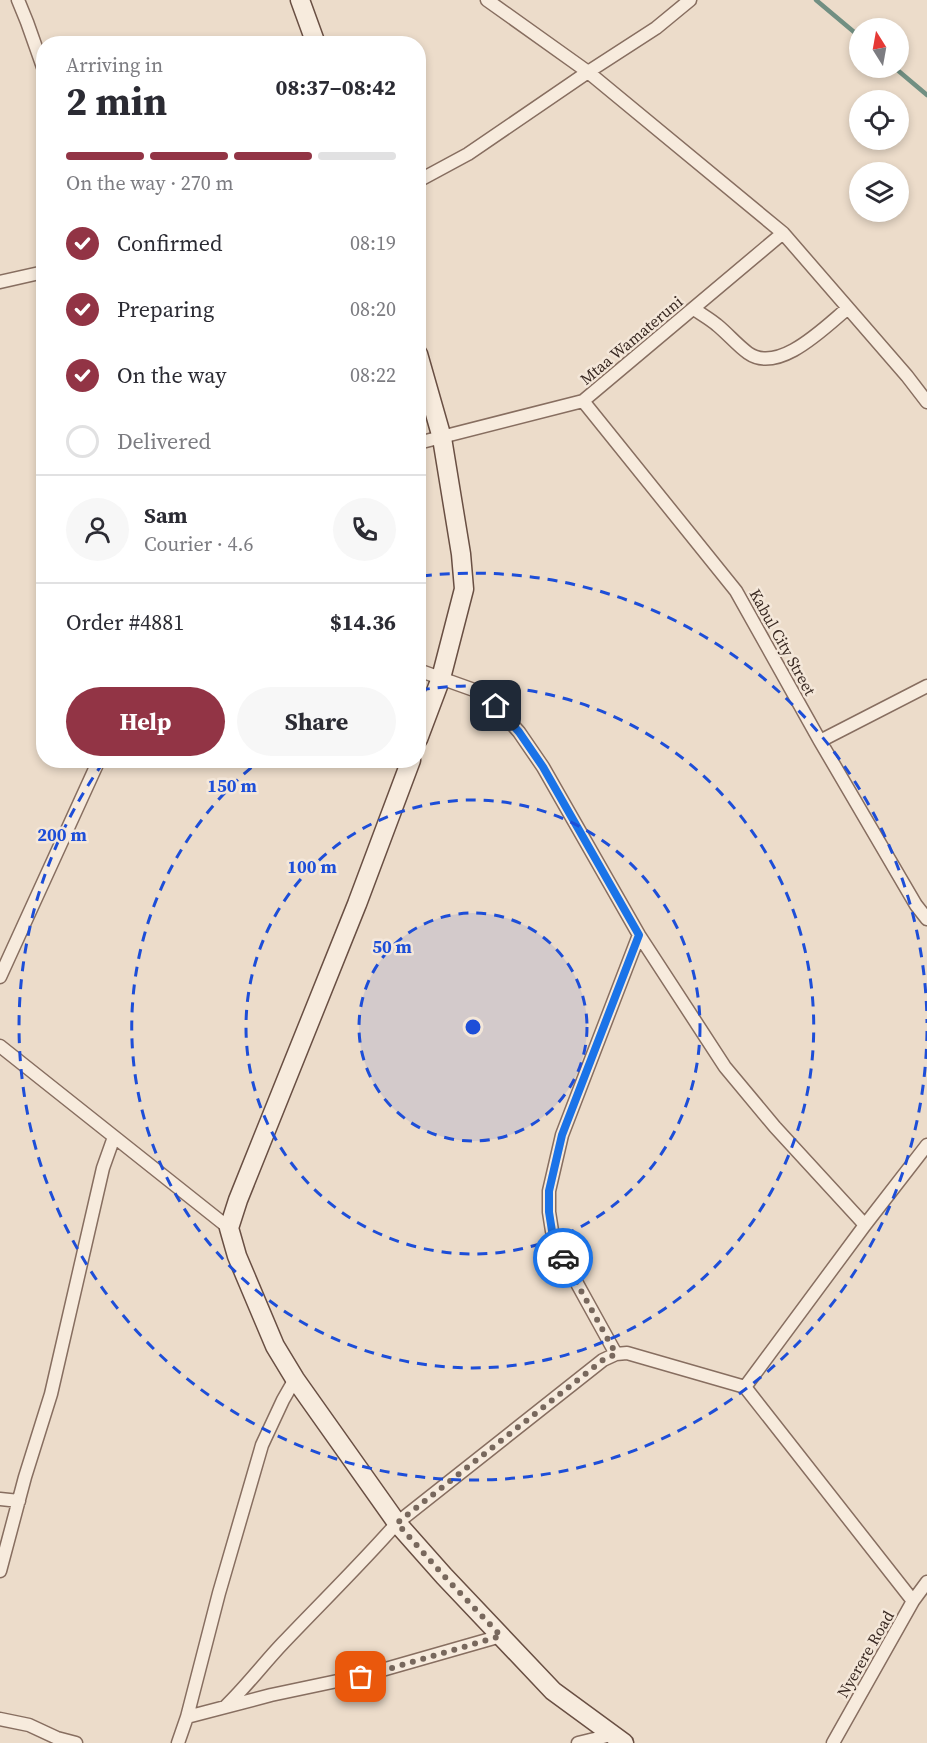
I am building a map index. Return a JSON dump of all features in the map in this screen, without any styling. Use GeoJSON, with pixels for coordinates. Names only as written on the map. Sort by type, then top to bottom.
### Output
{"type":"FeatureCollection","features":[{"type":"Feature","properties":{"kind":"street"},"geometry":{"type":"LineString","coordinates":[[18,0],[36,47]]}},
{"type":"Feature","properties":{"kind":"street"},"geometry":{"type":"LineString","coordinates":[[300,0],[313,36]]}},
{"type":"Feature","properties":{"kind":"street"},"geometry":{"type":"LineString","coordinates":[[487,0],[588,72],[783,233],[927,402]]}},
{"type":"Feature","properties":{"kind":"street"},"geometry":{"type":"LineString","coordinates":[[426,177],[468,154],[656,28],[690,0]]}},
{"type":"Feature","properties":{"kind":"street","name":"Mtaa Wamateruni"},"geometry":{"type":"LineString","coordinates":[[426,441],[583,401],[783,233]]}},
{"type":"Feature","properties":{"kind":"street"},"geometry":{"type":"LineString","coordinates":[[0,282],[36,274]]}},
{"type":"Feature","properties":{"kind":"street"},"geometry":{"type":"LineString","coordinates":[[694,309],[716,323],[750,355],[762,359],[776,358],[796,349],[848,308]]}},
{"type":"Feature","properties":{"kind":"street"},"geometry":{"type":"LineString","coordinates":[[426,382],[442,438],[461,554],[464,589],[441,678],[426,718]]}},
{"type":"Feature","properties":{"kind":"street","name":"Kabul City Street"},"geometry":{"type":"LineString","coordinates":[[583,401],[736,591],[820,741],[916,905],[927,918]]}},
{"type":"Feature","properties":{"kind":"street"},"geometry":{"type":"LineString","coordinates":[[426,673],[474,690],[496,706],[519,732],[543,767],[639,935],[725,1067],[775,1127],[865,1225]]}},
{"type":"Feature","properties":{"kind":"street"},"geometry":{"type":"LineString","coordinates":[[820,741],[927,686]]}},
{"type":"Feature","properties":{"kind":"street"},"geometry":{"type":"LineString","coordinates":[[0,977],[95,768]]}},
{"type":"Feature","properties":{"kind":"street"},"geometry":{"type":"LineString","coordinates":[[408,768],[229,1228],[237,1256],[275,1346],[295,1379],[397,1523],[553,1691],[617,1739]]}},
{"type":"Feature","properties":{"kind":"street"},"geometry":{"type":"LineString","coordinates":[[616,1354],[563,1258],[552,1231],[549,1191],[562,1135],[639,935]]}},
{"type":"Feature","properties":{"kind":"street"},"geometry":{"type":"LineString","coordinates":[[0,1046],[229,1228]]}},
{"type":"Feature","properties":{"kind":"street"},"geometry":{"type":"LineString","coordinates":[[0,1571],[18,1501],[51,1394],[103,1168],[114,1137]]}},
{"type":"Feature","properties":{"kind":"street"},"geometry":{"type":"LineString","coordinates":[[745,1387],[927,1145]]}},
{"type":"Feature","properties":{"kind":"street"},"geometry":{"type":"LineString","coordinates":[[225,1707],[243,1690],[284,1641],[397,1523],[603,1360],[616,1354],[627,1353],[745,1387],[914,1601]]}},
{"type":"Feature","properties":{"kind":"street"},"geometry":{"type":"LineString","coordinates":[[178,1743],[188,1717],[219,1593],[262,1445],[295,1379]]}},
{"type":"Feature","properties":{"kind":"street"},"geometry":{"type":"LineString","coordinates":[[0,1499],[18,1501]]}},
{"type":"Feature","properties":{"kind":"street","name":"Nyerere Road"},"geometry":{"type":"LineString","coordinates":[[833,1743],[927,1582]]}},
{"type":"Feature","properties":{"kind":"street"},"geometry":{"type":"LineString","coordinates":[[188,1717],[271,1695],[361,1677],[501,1636]]}},
{"type":"Feature","properties":{"kind":"street"},"geometry":{"type":"LineString","coordinates":[[0,1719],[29,1725],[57,1738],[76,1743]]}},
{"type":"Feature","properties":{"kind":"street"},"geometry":{"type":"LineString","coordinates":[[578,1743],[617,1739]]}},
{"type":"Feature","properties":{"kind":"waterway"},"geometry":{"type":"LineString","coordinates":[[816,0],[849,28]]}},
{"type":"Feature","properties":{"kind":"waterway"},"geometry":{"type":"LineString","coordinates":[[907,78],[927,95]]}},
{"type":"Feature","properties":{"kind":"way so far"},"geometry":{"type":"LineString","coordinates":[[361,1677],[501,1636],[397,1523],[603,1360],[616,1354],[563,1258]]}},
{"type":"Feature","properties":{"kind":"route"},"geometry":{"type":"LineString","coordinates":[[496,706],[519,732],[543,767],[639,935],[562,1135],[549,1191],[549,1212],[552,1231],[563,1258]]}}]}
